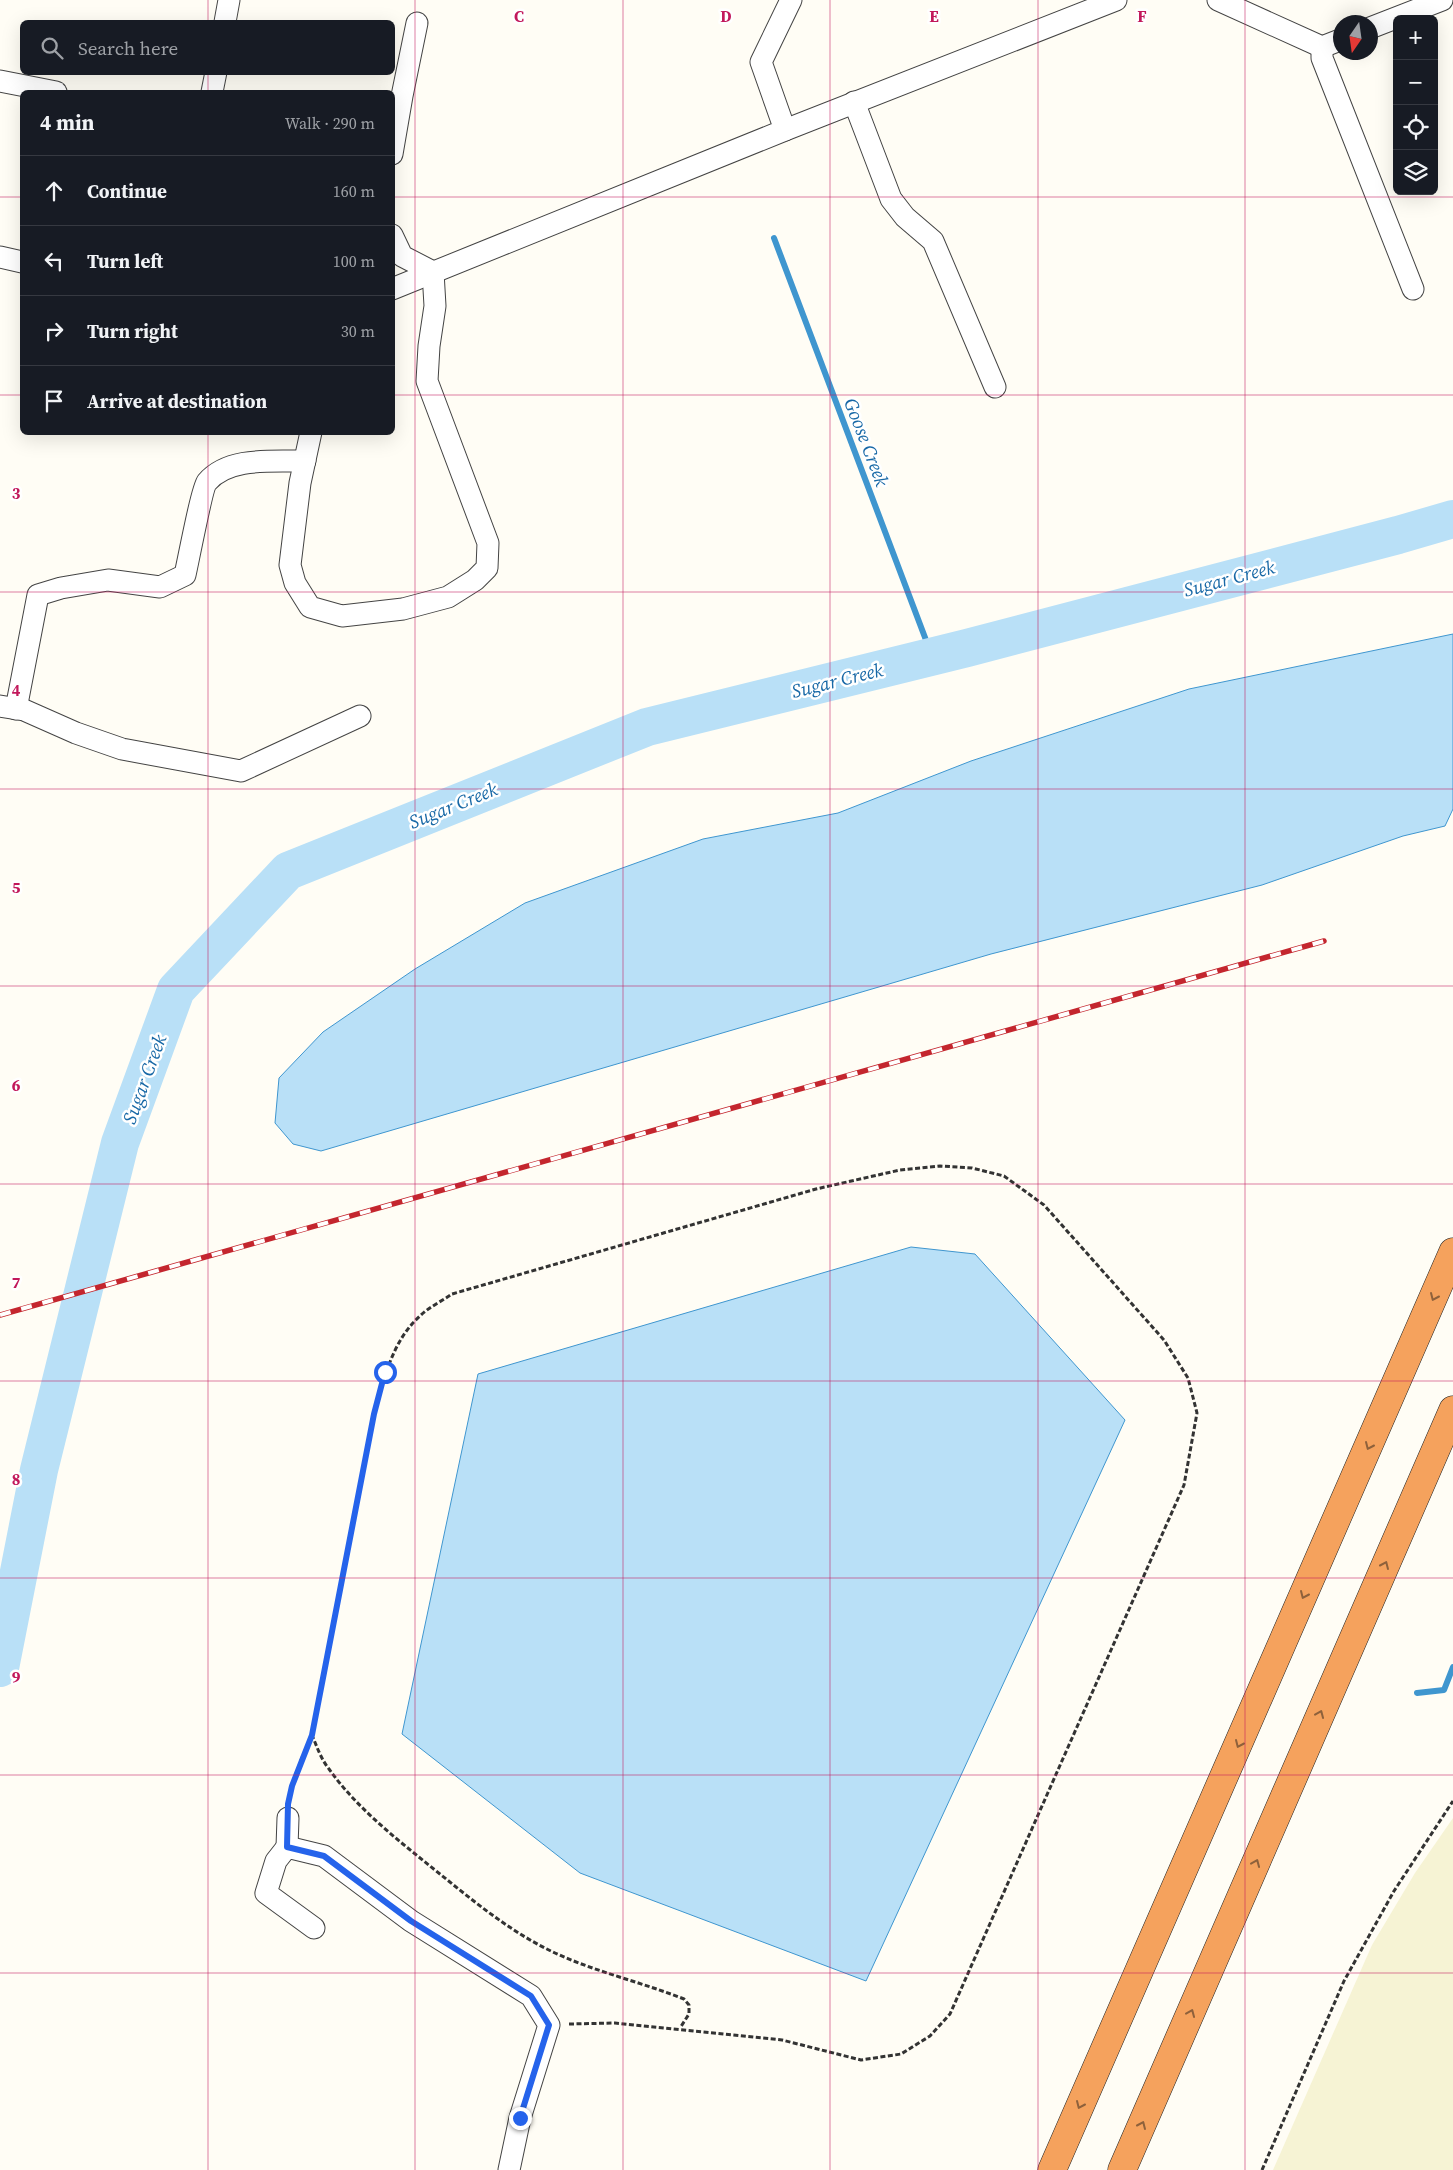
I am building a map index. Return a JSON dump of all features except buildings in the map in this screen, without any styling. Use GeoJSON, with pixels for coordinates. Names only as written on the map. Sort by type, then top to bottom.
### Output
{"type":"FeatureCollection","features":[{"type":"Feature","properties":{"kind":"highway"},"geometry":{"type":"LineString","coordinates":[[1052,2170],[1453,1252]]}},
{"type":"Feature","properties":{"kind":"highway"},"geometry":{"type":"LineString","coordinates":[[1122,2170],[1453,1410]]}},
{"type":"Feature","properties":{"kind":"lane"},"geometry":{"type":"LineString","coordinates":[[225,20],[229,0]]}},
{"type":"Feature","properties":{"kind":"lane"},"geometry":{"type":"LineString","coordinates":[[785,130],[761,62],[791,0]]}},
{"type":"Feature","properties":{"kind":"lane"},"geometry":{"type":"LineString","coordinates":[[395,288],[854,102],[1116,0]]}},
{"type":"Feature","properties":{"kind":"lane"},"geometry":{"type":"LineString","coordinates":[[1218,0],[1331,44],[1322,58],[1413,289]]}},
{"type":"Feature","properties":{"kind":"lane"},"geometry":{"type":"LineString","coordinates":[[1378,25],[1442,0]]}},
{"type":"Feature","properties":{"kind":"lane"},"geometry":{"type":"LineString","coordinates":[[395,137],[417,23]]}},
{"type":"Feature","properties":{"kind":"lane"},"geometry":{"type":"LineString","coordinates":[[212,90],[215,75]]}},
{"type":"Feature","properties":{"kind":"lane"},"geometry":{"type":"LineString","coordinates":[[0,80],[47,90]]}},
{"type":"Feature","properties":{"kind":"lane"},"geometry":{"type":"LineString","coordinates":[[854,102],[891,199],[905,217],[933,241],[995,387]]}},
{"type":"Feature","properties":{"kind":"lane"},"geometry":{"type":"LineString","coordinates":[[395,242],[402,256],[433,272]]}},
{"type":"Feature","properties":{"kind":"lane"},"geometry":{"type":"LineString","coordinates":[[0,257],[20,262]]}},
{"type":"Feature","properties":{"kind":"lane"},"geometry":{"type":"LineString","coordinates":[[310,435],[290,564],[295,583],[310,607],[342,616],[403,609],[448,597],[475,580],[487,568],[488,543],[427,381],[429,346],[435,306],[433,272]]}},
{"type":"Feature","properties":{"kind":"lane"},"geometry":{"type":"LineString","coordinates":[[305,461],[260,462],[226,467],[206,483],[185,575],[160,586],[108,580],[61,588],[38,595],[8,708],[24,710],[76,733],[122,749],[241,771],[360,716]]}},
{"type":"Feature","properties":{"kind":"lane"},"geometry":{"type":"LineString","coordinates":[[288,1818],[287,1847],[276,1861],[266,1893],[314,1928]]}},
{"type":"Feature","properties":{"kind":"lane"},"geometry":{"type":"LineString","coordinates":[[287,1847],[324,1856],[411,1921],[531,1996],[549,2025],[520,2118],[509,2170]]}},
{"type":"Feature","properties":{"kind":"path"},"geometry":{"type":"LineString","coordinates":[[288,1818],[292,1786],[312,1735],[374,1414],[385,1372],[399,1341],[420,1316],[452,1294],[816,1188],[900,1170],[940,1166],[972,1168],[1004,1176],[1044,1206],[1164,1340],[1188,1378],[1197,1413],[1184,1485],[950,2014],[930,2036],[901,2054],[861,2060],[782,2040],[680,2028],[615,2023],[549,2025]]}},
{"type":"Feature","properties":{"kind":"path"},"geometry":{"type":"LineString","coordinates":[[312,1735],[318,1752],[328,1769],[365,1810],[393,1836],[480,1907],[512,1930],[554,1952],[590,1968],[684,1999],[689,2005],[689,2014],[680,2028]]}},
{"type":"Feature","properties":{"kind":"path"},"geometry":{"type":"LineString","coordinates":[[1262,2170],[1344,1981],[1394,1891],[1453,1801]]}},
{"type":"Feature","properties":{"kind":"shaded area"},"geometry":{"type":"Polygon","coordinates":[[[1453,1818],[1453,2170],[1273,2170],[1372,1945],[1415,1873],[1453,1818]]]}},
{"type":"Feature","properties":{"kind":"water"},"geometry":{"type":"Polygon","coordinates":[[[1453,634],[1453,809],[1445,826],[1403,836],[1262,885],[991,954],[321,1151],[293,1144],[275,1123],[279,1078],[323,1032],[415,969],[525,903],[703,839],[838,813],[971,761],[1189,689],[1453,634]]]}},
{"type":"Feature","properties":{"kind":"water"},"geometry":{"type":"Polygon","coordinates":[[[911,1247],[975,1254],[1125,1420],[866,1981],[580,1873],[402,1734],[478,1374],[911,1247]]]}},
{"type":"Feature","properties":{"kind":"waterway","name":"Goose Creek"},"geometry":{"type":"LineString","coordinates":[[774,238],[932,656]]}},
{"type":"Feature","properties":{"kind":"waterway","name":"Sugar Creek"},"geometry":{"type":"LineString","coordinates":[[0,1668],[39,1470],[120,1143],[176,990],[288,871],[647,727],[967,648],[1453,519]]}},
{"type":"Feature","properties":{"kind":"waterway"},"geometry":{"type":"LineString","coordinates":[[1417,1693],[1444,1690],[1453,1667]]}},
{"type":"Feature","properties":{"kind":"railway"},"geometry":{"type":"LineString","coordinates":[[0,1315],[1324,941]]}},
{"type":"Feature","properties":{"kind":"route"},"geometry":{"type":"LineString","coordinates":[[385,1372],[374,1414],[312,1735],[301,1760],[288,1804],[287,1847],[324,1856],[411,1921],[531,1996],[549,2025],[520,2118]]}}]}
